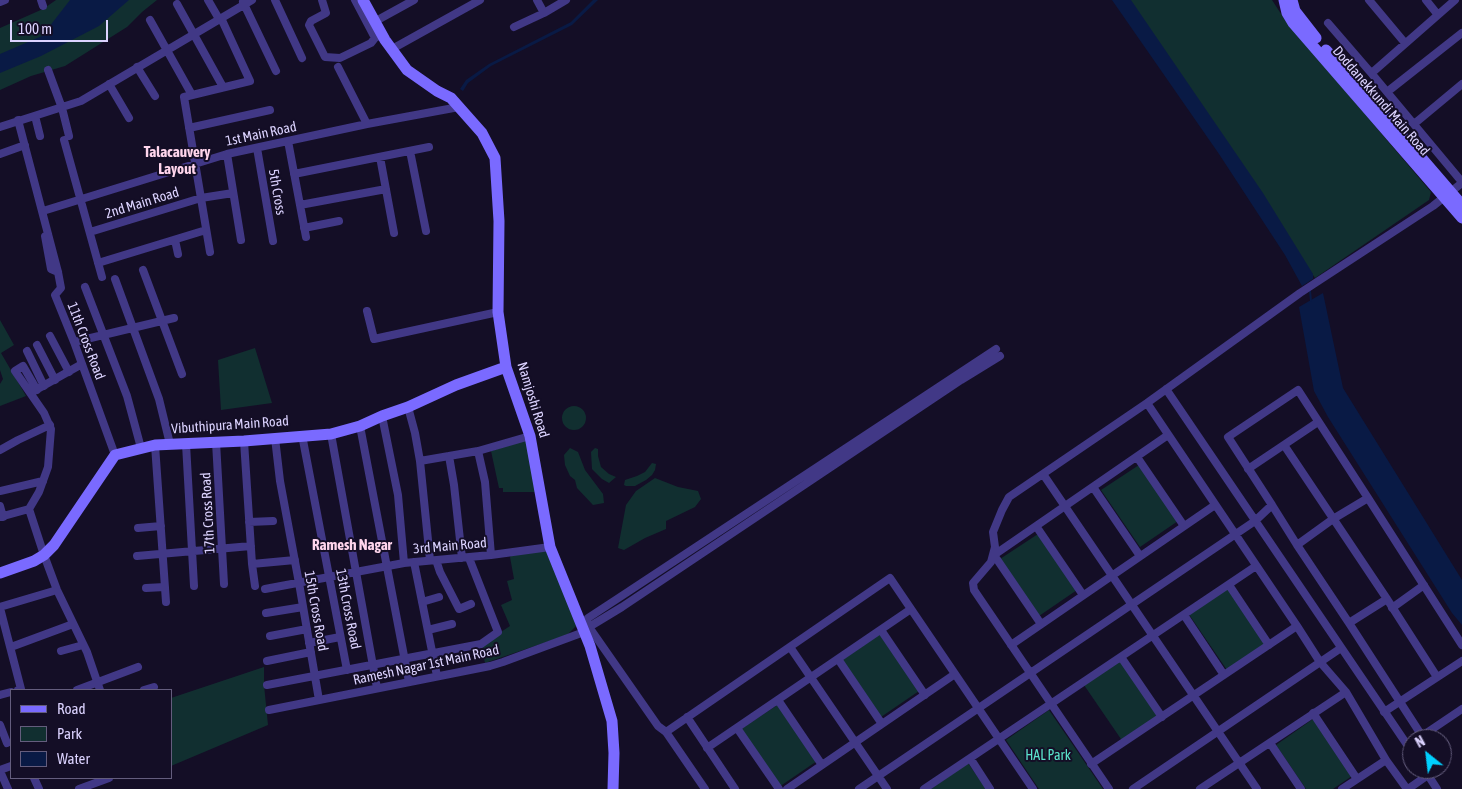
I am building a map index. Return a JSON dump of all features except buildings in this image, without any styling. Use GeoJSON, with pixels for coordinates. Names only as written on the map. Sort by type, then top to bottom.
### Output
{"type":"FeatureCollection","features":[{"type":"Feature","properties":{"kind":"street"},"geometry":{"type":"LineString","coordinates":[[0,2],[5,0]]}},
{"type":"Feature","properties":{"kind":"street"},"geometry":{"type":"LineString","coordinates":[[208,0],[220,19],[250,81],[184,97],[210,252]]}},
{"type":"Feature","properties":{"kind":"street"},"geometry":{"type":"LineString","coordinates":[[0,127],[81,101],[220,19],[243,2],[252,0]]}},
{"type":"Feature","properties":{"kind":"street"},"geometry":{"type":"LineString","coordinates":[[275,0],[302,58]]}},
{"type":"Feature","properties":{"kind":"street"},"geometry":{"type":"LineString","coordinates":[[322,0],[326,13],[311,21],[309,25],[325,57],[340,58],[371,44],[378,36],[355,0]]}},
{"type":"Feature","properties":{"kind":"street","name":"Namjoshi Road"},"geometry":{"type":"LineString","coordinates":[[364,0],[378,36],[392,49],[407,70],[435,90],[451,98],[482,133],[495,158],[498,221],[498,312],[506,367],[530,436],[550,547],[585,628],[612,721],[614,753],[613,789]]}},
{"type":"Feature","properties":{"kind":"street"},"geometry":{"type":"LineString","coordinates":[[374,22],[414,0]]}},
{"type":"Feature","properties":{"kind":"street"},"geometry":{"type":"LineString","coordinates":[[392,49],[480,0]]}},
{"type":"Feature","properties":{"kind":"street"},"geometry":{"type":"LineString","coordinates":[[537,0],[544,13]]}},
{"type":"Feature","properties":{"kind":"street","name":"Doddanekkundi Main Road"},"geometry":{"type":"LineString","coordinates":[[1284,0],[1287,13],[1294,23],[1448,195],[1462,206]]}},
{"type":"Feature","properties":{"kind":"street","name":"Doddanekkundi Main Road"},"geometry":{"type":"LineString","coordinates":[[1292,0],[1295,11],[1358,84],[1448,195],[1462,218]]}},
{"type":"Feature","properties":{"kind":"street"},"geometry":{"type":"LineString","coordinates":[[1369,0],[1405,43]]}},
{"type":"Feature","properties":{"kind":"street"},"geometry":{"type":"LineString","coordinates":[[1426,0],[1438,15]]}},
{"type":"Feature","properties":{"kind":"street"},"geometry":{"type":"LineString","coordinates":[[1372,74],[1454,0]]}},
{"type":"Feature","properties":{"kind":"street"},"geometry":{"type":"LineString","coordinates":[[514,27],[564,1]]}},
{"type":"Feature","properties":{"kind":"street"},"geometry":{"type":"LineString","coordinates":[[243,2],[276,71]]}},
{"type":"Feature","properties":{"kind":"street"},"geometry":{"type":"LineString","coordinates":[[177,4],[223,88]]}},
{"type":"Feature","properties":{"kind":"street"},"geometry":{"type":"LineString","coordinates":[[150,20],[192,95]]}},
{"type":"Feature","properties":{"kind":"street"},"geometry":{"type":"LineString","coordinates":[[1109,789],[974,590],[973,583],[991,562],[994,555],[993,532],[1009,497],[1147,403],[1300,294],[1448,195],[1462,182],[1328,23]]}},
{"type":"Feature","properties":{"kind":"street"},"geometry":{"type":"LineString","coordinates":[[1387,92],[1462,32]]}},
{"type":"Feature","properties":{"kind":"street"},"geometry":{"type":"LineString","coordinates":[[338,66],[367,124]]}},
{"type":"Feature","properties":{"kind":"street"},"geometry":{"type":"LineString","coordinates":[[137,67],[155,96]]}},
{"type":"Feature","properties":{"kind":"street"},"geometry":{"type":"LineString","coordinates":[[48,70],[62,108],[80,199],[102,277]]}},
{"type":"Feature","properties":{"kind":"street"},"geometry":{"type":"LineString","coordinates":[[109,84],[129,118]]}},
{"type":"Feature","properties":{"kind":"street"},"geometry":{"type":"LineString","coordinates":[[1414,124],[1462,84]]}},
{"type":"Feature","properties":{"kind":"street","name":"1st Main Road"},"geometry":{"type":"LineString","coordinates":[[43,211],[227,154],[367,124],[459,108]]}},
{"type":"Feature","properties":{"kind":"street"},"geometry":{"type":"LineString","coordinates":[[189,128],[270,110]]}},
{"type":"Feature","properties":{"kind":"street"},"geometry":{"type":"LineString","coordinates":[[34,116],[40,136]]}},
{"type":"Feature","properties":{"kind":"street","name":"11th Cross Road"},"geometry":{"type":"LineString","coordinates":[[18,120],[58,272],[61,288],[55,296],[74,342],[115,455]]}},
{"type":"Feature","properties":{"kind":"street"},"geometry":{"type":"LineString","coordinates":[[288,142],[306,237]]}},
{"type":"Feature","properties":{"kind":"street"},"geometry":{"type":"LineString","coordinates":[[0,154],[25,145]]}},
{"type":"Feature","properties":{"kind":"street"},"geometry":{"type":"LineString","coordinates":[[294,174],[429,147]]}},
{"type":"Feature","properties":{"kind":"street","name":"5th Cross"},"geometry":{"type":"LineString","coordinates":[[256,148],[273,241]]}},
{"type":"Feature","properties":{"kind":"street"},"geometry":{"type":"LineString","coordinates":[[410,151],[426,231]]}},
{"type":"Feature","properties":{"kind":"street"},"geometry":{"type":"LineString","coordinates":[[227,154],[241,240]]}},
{"type":"Feature","properties":{"kind":"street"},"geometry":{"type":"LineString","coordinates":[[380,157],[394,233]]}},
{"type":"Feature","properties":{"kind":"street"},"geometry":{"type":"LineString","coordinates":[[300,205],[386,189]]}},
{"type":"Feature","properties":{"kind":"street","name":"2nd Main Road"},"geometry":{"type":"LineString","coordinates":[[90,232],[201,198],[233,193]]}},
{"type":"Feature","properties":{"kind":"street"},"geometry":{"type":"LineString","coordinates":[[304,228],[338,221]]}},
{"type":"Feature","properties":{"kind":"street"},"geometry":{"type":"LineString","coordinates":[[98,263],[206,230]]}},
{"type":"Feature","properties":{"kind":"street"},"geometry":{"type":"LineString","coordinates":[[175,240],[178,254]]}},
{"type":"Feature","properties":{"kind":"street"},"geometry":{"type":"LineString","coordinates":[[143,270],[182,374]]}},
{"type":"Feature","properties":{"kind":"street"},"geometry":{"type":"LineString","coordinates":[[115,279],[159,399],[170,444]]}},
{"type":"Feature","properties":{"kind":"street"},"geometry":{"type":"LineString","coordinates":[[85,288],[127,396],[141,448]]}},
{"type":"Feature","properties":{"kind":"street"},"geometry":{"type":"LineString","coordinates":[[367,311],[374,339],[498,312]]}},
{"type":"Feature","properties":{"kind":"street"},"geometry":{"type":"LineString","coordinates":[[74,342],[174,318]]}},
{"type":"Feature","properties":{"kind":"street"},"geometry":{"type":"LineString","coordinates":[[50,336],[69,372]]}},
{"type":"Feature","properties":{"kind":"street"},"geometry":{"type":"LineString","coordinates":[[37,345],[55,380]]}},
{"type":"Feature","properties":{"kind":"street"},"geometry":{"type":"LineString","coordinates":[[0,506],[2,517],[29,509],[39,492],[49,462],[52,432],[44,414],[27,351]]}},
{"type":"Feature","properties":{"kind":"street"},"geometry":{"type":"LineString","coordinates":[[704,789],[666,732],[658,726],[585,628],[588,618],[998,353]]}},
{"type":"Feature","properties":{"kind":"street"},"geometry":{"type":"LineString","coordinates":[[37,390],[82,364]]}},
{"type":"Feature","properties":{"kind":"street","name":"Vibuthipura Main Road"},"geometry":{"type":"LineString","coordinates":[[115,455],[156,445],[244,441],[331,434],[360,426],[456,385],[506,367]]}},
{"type":"Feature","properties":{"kind":"street"},"geometry":{"type":"LineString","coordinates":[[1166,389],[1402,738]]}},
{"type":"Feature","properties":{"kind":"street"},"geometry":{"type":"LineString","coordinates":[[1462,645],[1298,390],[1228,437],[1422,736],[1462,709]]}},
{"type":"Feature","properties":{"kind":"street"},"geometry":{"type":"LineString","coordinates":[[1147,403],[1298,626],[1320,662],[1346,692],[1386,760],[1408,789],[1419,779]]}},
{"type":"Feature","properties":{"kind":"street"},"geometry":{"type":"LineString","coordinates":[[408,407],[420,461],[433,560],[459,609],[472,604]]}},
{"type":"Feature","properties":{"kind":"street"},"geometry":{"type":"LineString","coordinates":[[382,416],[398,495],[404,563]]}},
{"type":"Feature","properties":{"kind":"street"},"geometry":{"type":"LineString","coordinates":[[1248,469],[1318,422]]}},
{"type":"Feature","properties":{"kind":"street"},"geometry":{"type":"LineString","coordinates":[[0,450],[50,425]]}},
{"type":"Feature","properties":{"kind":"street"},"geometry":{"type":"LineString","coordinates":[[360,426],[409,682]]}},
{"type":"Feature","properties":{"kind":"street"},"geometry":{"type":"LineString","coordinates":[[331,434],[378,688]]}},
{"type":"Feature","properties":{"kind":"street","name":"13th Cross Road"},"geometry":{"type":"LineString","coordinates":[[302,435],[347,670]]}},
{"type":"Feature","properties":{"kind":"street"},"geometry":{"type":"LineString","coordinates":[[994,555],[1168,435]]}},
{"type":"Feature","properties":{"kind":"street"},"geometry":{"type":"LineString","coordinates":[[420,461],[478,451],[530,436]]}},
{"type":"Feature","properties":{"kind":"street","name":"15th Cross Road"},"geometry":{"type":"LineString","coordinates":[[274,438],[280,482],[319,700]]}},
{"type":"Feature","properties":{"kind":"street"},"geometry":{"type":"LineString","coordinates":[[244,441],[255,586]]}},
{"type":"Feature","properties":{"kind":"street","name":"17th Cross Road"},"geometry":{"type":"LineString","coordinates":[[216,442],[224,584]]}},
{"type":"Feature","properties":{"kind":"street"},"geometry":{"type":"LineString","coordinates":[[186,444],[194,586]]}},
{"type":"Feature","properties":{"kind":"street"},"geometry":{"type":"LineString","coordinates":[[156,445],[166,602]]}},
{"type":"Feature","properties":{"kind":"street"},"geometry":{"type":"LineString","coordinates":[[1284,445],[1437,677]]}},
{"type":"Feature","properties":{"kind":"street"},"geometry":{"type":"LineString","coordinates":[[478,451],[485,482],[491,555]]}},
{"type":"Feature","properties":{"kind":"street"},"geometry":{"type":"LineString","coordinates":[[0,573],[34,561],[44,555],[54,545],[115,455]]}},
{"type":"Feature","properties":{"kind":"street"},"geometry":{"type":"LineString","coordinates":[[267,685],[480,644],[498,632],[465,558],[449,456]]}},
{"type":"Feature","properties":{"kind":"street"},"geometry":{"type":"LineString","coordinates":[[1137,457],[1184,526]]}},
{"type":"Feature","properties":{"kind":"street"},"geometry":{"type":"LineString","coordinates":[[1043,474],[1256,789]]}},
{"type":"Feature","properties":{"kind":"street"},"geometry":{"type":"LineString","coordinates":[[0,491],[43,481]]}},
{"type":"Feature","properties":{"kind":"street"},"geometry":{"type":"LineString","coordinates":[[1093,487],[1140,556]]}},
{"type":"Feature","properties":{"kind":"street"},"geometry":{"type":"LineString","coordinates":[[1297,546],[1333,519],[1368,498]]}},
{"type":"Feature","properties":{"kind":"street"},"geometry":{"type":"LineString","coordinates":[[1011,645],[1215,505]]}},
{"type":"Feature","properties":{"kind":"street"},"geometry":{"type":"LineString","coordinates":[[859,789],[1255,521],[1272,506]]}},
{"type":"Feature","properties":{"kind":"street"},"geometry":{"type":"LineString","coordinates":[[29,509],[57,590],[87,652],[99,686]]}},
{"type":"Feature","properties":{"kind":"street"},"geometry":{"type":"LineString","coordinates":[[249,522],[273,521]]}},
{"type":"Feature","properties":{"kind":"street"},"geometry":{"type":"LineString","coordinates":[[138,528],[161,526]]}},
{"type":"Feature","properties":{"kind":"street"},"geometry":{"type":"LineString","coordinates":[[1036,526],[1083,595]]}},
{"type":"Feature","properties":{"kind":"street"},"geometry":{"type":"LineString","coordinates":[[137,556],[251,546]]}},
{"type":"Feature","properties":{"kind":"street","name":"3rd Main Road"},"geometry":{"type":"LineString","coordinates":[[265,589],[404,563],[465,558],[550,547]]}},
{"type":"Feature","properties":{"kind":"street"},"geometry":{"type":"LineString","coordinates":[[994,555],[1041,624]]}},
{"type":"Feature","properties":{"kind":"street"},"geometry":{"type":"LineString","coordinates":[[252,564],[294,560]]}},
{"type":"Feature","properties":{"kind":"street"},"geometry":{"type":"LineString","coordinates":[[414,562],[437,676]]}},
{"type":"Feature","properties":{"kind":"street"},"geometry":{"type":"LineString","coordinates":[[926,788],[1256,566]]}},
{"type":"Feature","properties":{"kind":"street"},"geometry":{"type":"LineString","coordinates":[[666,732],[890,578],[1033,789]]}},
{"type":"Feature","properties":{"kind":"street"},"geometry":{"type":"LineString","coordinates":[[1229,585],[1269,645]]}},
{"type":"Feature","properties":{"kind":"street"},"geometry":{"type":"LineString","coordinates":[[1392,608],[1424,585]]}},
{"type":"Feature","properties":{"kind":"street"},"geometry":{"type":"LineString","coordinates":[[146,588],[165,587]]}},
{"type":"Feature","properties":{"kind":"street"},"geometry":{"type":"LineString","coordinates":[[21,689],[0,608],[57,590]]}},
{"type":"Feature","properties":{"kind":"street"},"geometry":{"type":"LineString","coordinates":[[422,602],[439,597]]}},
{"type":"Feature","properties":{"kind":"street"},"geometry":{"type":"LineString","coordinates":[[1349,623],[1386,599]]}},
{"type":"Feature","properties":{"kind":"street"},"geometry":{"type":"LineString","coordinates":[[266,613],[303,607]]}},
{"type":"Feature","properties":{"kind":"street"},"geometry":{"type":"LineString","coordinates":[[707,748],[911,609]]}},
{"type":"Feature","properties":{"kind":"street"},"geometry":{"type":"LineString","coordinates":[[1184,615],[1224,675]]}},
{"type":"Feature","properties":{"kind":"street"},"geometry":{"type":"LineString","coordinates":[[11,647],[72,624]]}},
{"type":"Feature","properties":{"kind":"street"},"geometry":{"type":"LineString","coordinates":[[428,630],[452,624]]}},
{"type":"Feature","properties":{"kind":"street"},"geometry":{"type":"LineString","coordinates":[[1092,764],[1298,626]]}},
{"type":"Feature","properties":{"kind":"street","name":"Ramesh Nagar 1st Main Road"},"geometry":{"type":"LineString","coordinates":[[269,710],[503,662],[585,628]]}},
{"type":"Feature","properties":{"kind":"street"},"geometry":{"type":"LineString","coordinates":[[270,636],[307,629]]}},
{"type":"Feature","properties":{"kind":"street"},"geometry":{"type":"LineString","coordinates":[[881,630],[925,695]]}},
{"type":"Feature","properties":{"kind":"street"},"geometry":{"type":"LineString","coordinates":[[267,660],[340,637]]}},
{"type":"Feature","properties":{"kind":"street"},"geometry":{"type":"LineString","coordinates":[[61,651],[82,645]]}},
{"type":"Feature","properties":{"kind":"street"},"geometry":{"type":"LineString","coordinates":[[790,647],[887,789]]}},
{"type":"Feature","properties":{"kind":"street"},"geometry":{"type":"LineString","coordinates":[[1133,789],[1341,648]]}},
{"type":"Feature","properties":{"kind":"street"},"geometry":{"type":"LineString","coordinates":[[1121,657],[1162,717]]}},
{"type":"Feature","properties":{"kind":"street"},"geometry":{"type":"LineString","coordinates":[[838,659],[882,724]]}},
{"type":"Feature","properties":{"kind":"street"},"geometry":{"type":"LineString","coordinates":[[1384,712],[1462,661]]}},
{"type":"Feature","properties":{"kind":"street"},"geometry":{"type":"LineString","coordinates":[[82,689],[99,686],[138,667]]}},
{"type":"Feature","properties":{"kind":"street"},"geometry":{"type":"LineString","coordinates":[[787,789],[955,674]]}},
{"type":"Feature","properties":{"kind":"street"},"geometry":{"type":"LineString","coordinates":[[147,689],[154,687]]}},
{"type":"Feature","properties":{"kind":"street"},"geometry":{"type":"LineString","coordinates":[[1200,789],[1212,786],[1239,763],[1346,692]]}},
{"type":"Feature","properties":{"kind":"street"},"geometry":{"type":"LineString","coordinates":[[778,700],[822,765]]}},
{"type":"Feature","properties":{"kind":"street"},"geometry":{"type":"LineString","coordinates":[[1313,714],[1357,779]]}},
{"type":"Feature","properties":{"kind":"street"},"geometry":{"type":"LineString","coordinates":[[687,717],[735,789]]}},
{"type":"Feature","properties":{"kind":"street"},"geometry":{"type":"LineString","coordinates":[[0,725],[6,743]]}},
{"type":"Feature","properties":{"kind":"street"},"geometry":{"type":"LineString","coordinates":[[737,728],[779,789]]}},
{"type":"Feature","properties":{"kind":"street"},"geometry":{"type":"LineString","coordinates":[[1270,743],[1301,789]]}},
{"type":"Feature","properties":{"kind":"street"},"geometry":{"type":"LineString","coordinates":[[970,758],[990,789]]}},
{"type":"Feature","properties":{"kind":"street"},"geometry":{"type":"LineString","coordinates":[[1342,789],[1386,760]]}},
{"type":"Feature","properties":{"kind":"street"},"geometry":{"type":"LineString","coordinates":[[0,771],[8,789]]}},
{"type":"Feature","properties":{"kind":"street"},"geometry":{"type":"LineString","coordinates":[[80,789],[106,779]]}},
{"type":"Feature","properties":{"kind":"green space"},"geometry":{"type":"Polygon","coordinates":[[[56,0],[157,0],[127,27],[65,66],[31,76],[0,90],[0,28],[43,9],[56,0]]]}},
{"type":"Feature","properties":{"kind":"green space"},"geometry":{"type":"Polygon","coordinates":[[[1130,0],[1272,0],[1285,20],[1431,192],[1429,200],[1315,278],[1130,0]]]}},
{"type":"Feature","properties":{"kind":"green space"},"geometry":{"type":"Polygon","coordinates":[[[0,320],[14,345],[1,353],[26,396],[0,406],[0,384],[3,379],[0,370],[0,320]]]}},
{"type":"Feature","properties":{"kind":"green space"},"geometry":{"type":"Polygon","coordinates":[[[255,348],[272,403],[221,410],[218,360],[255,348]]]}},
{"type":"Feature","properties":{"kind":"green space"},"geometry":{"type":"Polygon","coordinates":[[[574,406],[583,409],[586,418],[583,427],[574,430],[565,427],[562,418],[565,409],[574,406]]]}},
{"type":"Feature","properties":{"kind":"green space"},"geometry":{"type":"Polygon","coordinates":[[[527,439],[536,492],[503,492],[503,488],[499,488],[491,451],[527,439]]]}},
{"type":"Feature","properties":{"kind":"green space"},"geometry":{"type":"Polygon","coordinates":[[[570,448],[578,452],[585,470],[603,494],[604,503],[593,505],[577,488],[575,480],[570,476],[565,465],[564,455],[570,448]]]}},
{"type":"Feature","properties":{"kind":"green space"},"geometry":{"type":"Polygon","coordinates":[[[595,448],[598,449],[601,467],[616,477],[609,483],[592,469],[591,452],[595,448]]]}},
{"type":"Feature","properties":{"kind":"green space"},"geometry":{"type":"Polygon","coordinates":[[[652,463],[656,464],[655,470],[646,480],[635,486],[624,485],[625,480],[645,472],[652,463]]]}},
{"type":"Feature","properties":{"kind":"green space"},"geometry":{"type":"Polygon","coordinates":[[[1139,465],[1178,521],[1140,547],[1101,490],[1139,465]]]}},
{"type":"Feature","properties":{"kind":"green space"},"geometry":{"type":"Polygon","coordinates":[[[655,478],[678,487],[698,491],[701,499],[695,507],[666,521],[666,529],[624,550],[618,548],[626,505],[636,491],[655,478]]]}},
{"type":"Feature","properties":{"kind":"green space"},"geometry":{"type":"Polygon","coordinates":[[[1038,534],[1077,590],[1039,616],[1000,559],[1038,534]]]}},
{"type":"Feature","properties":{"kind":"green space"},"geometry":{"type":"Polygon","coordinates":[[[546,549],[577,625],[567,635],[485,663],[481,645],[510,626],[501,605],[512,600],[507,581],[514,579],[510,557],[514,552],[546,549]]]}},
{"type":"Feature","properties":{"kind":"green space"},"geometry":{"type":"Polygon","coordinates":[[[1226,587],[1265,644],[1227,670],[1188,613],[1226,587]]]}},
{"type":"Feature","properties":{"kind":"green space"},"geometry":{"type":"Polygon","coordinates":[[[880,634],[919,691],[881,717],[842,660],[880,634]]]}},
{"type":"Feature","properties":{"kind":"green space"},"geometry":{"type":"Polygon","coordinates":[[[1121,660],[1160,717],[1123,742],[1084,685],[1121,660]]]}},
{"type":"Feature","properties":{"kind":"green space"},"geometry":{"type":"Polygon","coordinates":[[[264,667],[268,725],[172,766],[172,698],[264,667]]]}},
{"type":"Feature","properties":{"kind":"green space"},"geometry":{"type":"Polygon","coordinates":[[[779,704],[817,761],[779,787],[741,729],[779,704]]]}},
{"type":"Feature","properties":{"kind":"green space","name":"HAL Park"},"geometry":{"type":"Polygon","coordinates":[[[1049,710],[1103,789],[1039,789],[1006,740],[1049,710]]]}},
{"type":"Feature","properties":{"kind":"green space"},"geometry":{"type":"Polygon","coordinates":[[[1313,719],[1352,776],[1333,789],[1306,789],[1276,745],[1313,719]]]}},
{"type":"Feature","properties":{"kind":"green space"},"geometry":{"type":"Polygon","coordinates":[[[968,763],[986,789],[931,789],[968,763]]]}},
{"type":"Feature","properties":{"kind":"water"},"geometry":{"type":"Polygon","coordinates":[[[70,0],[129,0],[99,26],[41,56],[0,73],[0,54],[42,36],[70,0]]]}},
{"type":"Feature","properties":{"kind":"water"},"geometry":{"type":"Polygon","coordinates":[[[593,0],[598,0],[572,25],[491,66],[468,83],[463,91],[460,89],[466,80],[489,64],[571,22],[593,0]]]}},
{"type":"Feature","properties":{"kind":"water"},"geometry":{"type":"Polygon","coordinates":[[[1112,0],[1131,0],[1263,193],[1313,274],[1313,279],[1302,286],[1285,255],[1219,154],[1112,0]]]}},
{"type":"Feature","properties":{"kind":"water"},"geometry":{"type":"Polygon","coordinates":[[[1323,293],[1343,388],[1462,580],[1462,625],[1452,613],[1328,417],[1314,391],[1299,307],[1323,293]]]}},
{"type":"Feature","properties":{"kind":"waterway"},"geometry":{"type":"LineString","coordinates":[[1310,291],[1311,301]]}},
{"type":"Feature","properties":{"kind":"district","name":"Talacauvery Layout"},"geometry":{"type":"Point","coordinates":[177,160]}},
{"type":"Feature","properties":{"kind":"district","name":"Ramesh Nagar"},"geometry":{"type":"Point","coordinates":[352,545]}}]}
